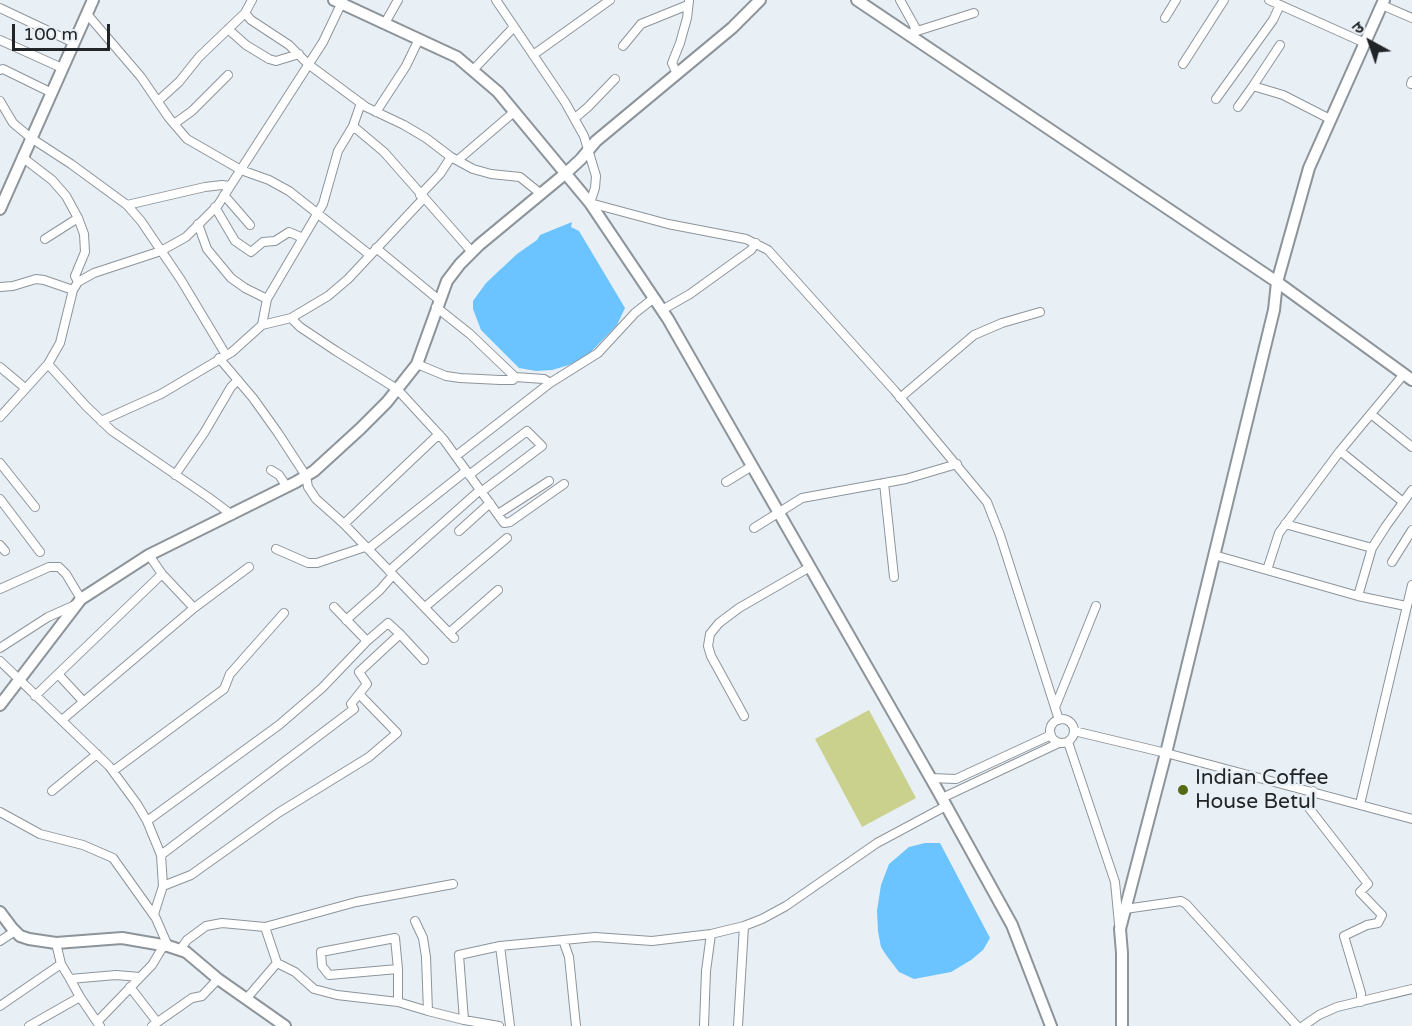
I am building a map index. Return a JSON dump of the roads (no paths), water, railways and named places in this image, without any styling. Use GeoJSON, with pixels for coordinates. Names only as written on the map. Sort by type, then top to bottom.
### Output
{"type":"FeatureCollection","features":[{"type":"Feature","properties":{"kind":"main road"},"geometry":{"type":"LineString","coordinates":[[0,209],[93,0]]}},
{"type":"Feature","properties":{"kind":"main road"},"geometry":{"type":"LineString","coordinates":[[0,705],[78,602],[149,555],[306,476],[360,429],[387,402],[417,364],[447,281],[472,252],[566,173],[596,141],[732,28],[760,0]]}},
{"type":"Feature","properties":{"kind":"main road"},"geometry":{"type":"LineString","coordinates":[[857,0],[913,34],[1277,282],[1408,377]]}},
{"type":"Feature","properties":{"kind":"main road"},"geometry":{"type":"LineString","coordinates":[[339,1],[457,57],[498,92],[590,203],[662,310],[931,778],[1012,925],[1051,1026]]}},
{"type":"Feature","properties":{"kind":"main road"},"geometry":{"type":"LineString","coordinates":[[1122,1026],[1120,929],[1166,753],[1274,310],[1277,282],[1309,168],[1383,3]]}},
{"type":"Feature","properties":{"kind":"main road"},"geometry":{"type":"LineString","coordinates":[[0,912],[15,931],[29,939],[56,943],[122,938],[186,952],[218,979],[285,1026]]}},
{"type":"Feature","properties":{"kind":"street"},"geometry":{"type":"LineString","coordinates":[[158,102],[245,13],[252,0]]}},
{"type":"Feature","properties":{"kind":"street"},"geometry":{"type":"LineString","coordinates":[[385,23],[398,0]]}},
{"type":"Feature","properties":{"kind":"street"},"geometry":{"type":"LineString","coordinates":[[496,0],[575,118],[584,136],[596,176],[590,203],[668,224],[746,239],[768,250],[900,398],[987,502],[1056,705],[1059,720]]}},
{"type":"Feature","properties":{"kind":"street"},"geometry":{"type":"LineString","coordinates":[[900,0],[915,27],[913,34]]}},
{"type":"Feature","properties":{"kind":"street"},"geometry":{"type":"LineString","coordinates":[[1165,18],[1176,0]]}},
{"type":"Feature","properties":{"kind":"street"},"geometry":{"type":"LineString","coordinates":[[1183,64],[1224,0]]}},
{"type":"Feature","properties":{"kind":"street"},"geometry":{"type":"LineString","coordinates":[[1269,0],[1365,43]]}},
{"type":"Feature","properties":{"kind":"street"},"geometry":{"type":"LineString","coordinates":[[0,416],[48,364],[60,343],[73,290],[78,282],[94,273],[161,251],[186,237],[215,207],[323,42],[339,1]]}},
{"type":"Feature","properties":{"kind":"street"},"geometry":{"type":"LineString","coordinates":[[532,56],[606,1]]}},
{"type":"Feature","properties":{"kind":"street"},"geometry":{"type":"LineString","coordinates":[[677,74],[672,63],[687,18],[689,2]]}},
{"type":"Feature","properties":{"kind":"street"},"geometry":{"type":"LineString","coordinates":[[622,45],[641,24],[689,2]]}},
{"type":"Feature","properties":{"kind":"street"},"geometry":{"type":"LineString","coordinates":[[1383,3],[1412,18]]}},
{"type":"Feature","properties":{"kind":"street"},"geometry":{"type":"LineString","coordinates":[[1216,99],[1273,20],[1280,5]]}},
{"type":"Feature","properties":{"kind":"street"},"geometry":{"type":"LineString","coordinates":[[0,8],[74,43]]}},
{"type":"Feature","properties":{"kind":"street"},"geometry":{"type":"LineString","coordinates":[[245,13],[361,103],[426,138],[454,158],[483,172],[520,177],[542,194]]}},
{"type":"Feature","properties":{"kind":"street"},"geometry":{"type":"LineString","coordinates":[[913,34],[974,13]]}},
{"type":"Feature","properties":{"kind":"street"},"geometry":{"type":"LineString","coordinates":[[87,14],[124,56],[187,140],[241,170],[269,180],[289,191],[370,255]]}},
{"type":"Feature","properties":{"kind":"street"},"geometry":{"type":"LineString","coordinates":[[473,70],[514,27]]}},
{"type":"Feature","properties":{"kind":"street"},"geometry":{"type":"LineString","coordinates":[[228,29],[246,45],[269,59],[276,61],[299,54]]}},
{"type":"Feature","properties":{"kind":"street"},"geometry":{"type":"LineString","coordinates":[[376,112],[406,66],[419,39]]}},
{"type":"Feature","properties":{"kind":"street"},"geometry":{"type":"LineString","coordinates":[[0,40],[62,68]]}},
{"type":"Feature","properties":{"kind":"street"},"geometry":{"type":"LineString","coordinates":[[1238,107],[1280,45]]}},
{"type":"Feature","properties":{"kind":"street"},"geometry":{"type":"LineString","coordinates":[[0,70],[3,69],[52,93]]}},
{"type":"Feature","properties":{"kind":"street"},"geometry":{"type":"LineString","coordinates":[[174,124],[192,111],[228,75]]}},
{"type":"Feature","properties":{"kind":"street"},"geometry":{"type":"LineString","coordinates":[[575,118],[615,79]]}},
{"type":"Feature","properties":{"kind":"street"},"geometry":{"type":"LineString","coordinates":[[1253,86],[1283,95],[1330,119]]}},
{"type":"Feature","properties":{"kind":"street"},"geometry":{"type":"LineString","coordinates":[[0,101],[13,123],[127,205],[141,221],[181,280],[238,380],[253,398],[306,476],[308,487],[316,499],[344,524],[452,636],[498,590]]}},
{"type":"Feature","properties":{"kind":"street"},"geometry":{"type":"LineString","coordinates":[[262,325],[267,299],[323,204],[338,151],[353,126],[361,103]]}},
{"type":"Feature","properties":{"kind":"street"},"geometry":{"type":"LineString","coordinates":[[101,421],[160,394],[223,356],[262,325],[291,318],[328,296],[348,279],[370,255],[454,158],[514,112]]}},
{"type":"Feature","properties":{"kind":"street"},"geometry":{"type":"LineString","coordinates":[[353,126],[384,152],[421,197],[436,210],[472,252]]}},
{"type":"Feature","properties":{"kind":"street"},"geometry":{"type":"LineString","coordinates":[[22,157],[52,180],[66,196],[78,218],[84,234],[85,252],[75,276],[78,282]]}},
{"type":"Feature","properties":{"kind":"street"},"geometry":{"type":"LineString","coordinates":[[127,205],[205,188],[230,186]]}},
{"type":"Feature","properties":{"kind":"street"},"geometry":{"type":"LineString","coordinates":[[224,195],[250,225]]}},
{"type":"Feature","properties":{"kind":"street"},"geometry":{"type":"LineString","coordinates":[[215,207],[235,241],[251,252],[263,242],[275,241],[288,232],[303,238]]}},
{"type":"Feature","properties":{"kind":"street"},"geometry":{"type":"LineString","coordinates":[[45,239],[78,218]]}},
{"type":"Feature","properties":{"kind":"street"},"geometry":{"type":"LineString","coordinates":[[198,224],[207,249],[231,278],[267,299]]}},
{"type":"Feature","properties":{"kind":"street"},"geometry":{"type":"LineString","coordinates":[[662,310],[690,294],[751,250],[756,243]]}},
{"type":"Feature","properties":{"kind":"street"},"geometry":{"type":"LineString","coordinates":[[376,248],[515,377]]}},
{"type":"Feature","properties":{"kind":"street"},"geometry":{"type":"LineString","coordinates":[[0,287],[13,286],[36,279],[73,290]]}},
{"type":"Feature","properties":{"kind":"street"},"geometry":{"type":"LineString","coordinates":[[456,456],[550,383],[598,353],[636,312],[654,298]]}},
{"type":"Feature","properties":{"kind":"street"},"geometry":{"type":"LineString","coordinates":[[900,398],[974,335],[1002,323],[1040,312]]}},
{"type":"Feature","properties":{"kind":"street"},"geometry":{"type":"LineString","coordinates":[[291,318],[300,327],[397,389],[439,434],[504,523],[510,522],[564,484]]}},
{"type":"Feature","properties":{"kind":"street"},"geometry":{"type":"LineString","coordinates":[[48,364],[101,421],[121,438],[232,515]]}},
{"type":"Feature","properties":{"kind":"street"},"geometry":{"type":"LineString","coordinates":[[417,364],[446,376],[460,378],[513,380],[515,377],[544,379],[550,383]]}},
{"type":"Feature","properties":{"kind":"street"},"geometry":{"type":"LineString","coordinates":[[0,367],[25,388]]}},
{"type":"Feature","properties":{"kind":"street"},"geometry":{"type":"LineString","coordinates":[[1267,570],[1279,533],[1285,524],[1340,451],[1371,414],[1408,377]]}},
{"type":"Feature","properties":{"kind":"street"},"geometry":{"type":"LineString","coordinates":[[176,474],[231,387],[238,380]]}},
{"type":"Feature","properties":{"kind":"street"},"geometry":{"type":"LineString","coordinates":[[1371,414],[1412,447]]}},
{"type":"Feature","properties":{"kind":"street"},"geometry":{"type":"LineString","coordinates":[[276,549],[308,563],[317,563],[367,548],[527,431],[542,446],[481,491],[391,573],[380,590],[346,620]]}},
{"type":"Feature","properties":{"kind":"street"},"geometry":{"type":"LineString","coordinates":[[344,524],[439,434]]}},
{"type":"Feature","properties":{"kind":"street"},"geometry":{"type":"LineString","coordinates":[[1340,451],[1403,502]]}},
{"type":"Feature","properties":{"kind":"street"},"geometry":{"type":"LineString","coordinates":[[0,463],[35,507]]}},
{"type":"Feature","properties":{"kind":"street"},"geometry":{"type":"LineString","coordinates":[[754,528],[802,498],[906,479],[957,464]]}},
{"type":"Feature","properties":{"kind":"street"},"geometry":{"type":"LineString","coordinates":[[726,482],[752,466]]}},
{"type":"Feature","properties":{"kind":"street"},"geometry":{"type":"LineString","coordinates":[[271,470],[279,475],[287,487]]}},
{"type":"Feature","properties":{"kind":"street"},"geometry":{"type":"LineString","coordinates":[[498,514],[549,481]]}},
{"type":"Feature","properties":{"kind":"street"},"geometry":{"type":"LineString","coordinates":[[884,483],[894,577]]}},
{"type":"Feature","properties":{"kind":"street"},"geometry":{"type":"LineString","coordinates":[[1358,596],[1372,548],[1412,490]]}},
{"type":"Feature","properties":{"kind":"street"},"geometry":{"type":"LineString","coordinates":[[0,500],[25,529],[40,552]]}},
{"type":"Feature","properties":{"kind":"street"},"geometry":{"type":"LineString","coordinates":[[459,531],[490,503]]}},
{"type":"Feature","properties":{"kind":"street"},"geometry":{"type":"LineString","coordinates":[[1285,524],[1372,548]]}},
{"type":"Feature","properties":{"kind":"street"},"geometry":{"type":"LineString","coordinates":[[1392,562],[1412,530]]}},
{"type":"Feature","properties":{"kind":"street"},"geometry":{"type":"LineString","coordinates":[[425,607],[507,538]]}},
{"type":"Feature","properties":{"kind":"street"},"geometry":{"type":"LineString","coordinates":[[149,555],[162,574],[194,609]]}},
{"type":"Feature","properties":{"kind":"street"},"geometry":{"type":"LineString","coordinates":[[1214,555],[1358,596],[1406,606]]}},
{"type":"Feature","properties":{"kind":"street"},"geometry":{"type":"LineString","coordinates":[[0,589],[49,567],[59,567],[66,574],[78,602],[48,617],[0,648]]}},
{"type":"Feature","properties":{"kind":"street"},"geometry":{"type":"LineString","coordinates":[[62,720],[194,609],[249,567]]}},
{"type":"Feature","properties":{"kind":"street"},"geometry":{"type":"LineString","coordinates":[[744,716],[711,656],[708,646],[710,634],[718,623],[739,608],[810,567]]}},
{"type":"Feature","properties":{"kind":"street"},"geometry":{"type":"LineString","coordinates":[[35,696],[162,574]]}},
{"type":"Feature","properties":{"kind":"street"},"geometry":{"type":"LineString","coordinates":[[1360,804],[1412,586]]}},
{"type":"Feature","properties":{"kind":"street"},"geometry":{"type":"LineString","coordinates":[[1056,705],[1096,606]]}},
{"type":"Feature","properties":{"kind":"street"},"geometry":{"type":"LineString","coordinates":[[334,607],[367,641]]}},
{"type":"Feature","properties":{"kind":"street"},"geometry":{"type":"LineString","coordinates":[[113,771],[224,688],[230,674],[284,613]]}},
{"type":"Feature","properties":{"kind":"street"},"geometry":{"type":"LineString","coordinates":[[147,821],[279,725],[322,688],[367,641],[388,623],[424,660]]}},
{"type":"Feature","properties":{"kind":"street"},"geometry":{"type":"LineString","coordinates":[[161,855],[354,709],[351,704],[367,684],[359,672],[400,634]]}},
{"type":"Feature","properties":{"kind":"street"},"geometry":{"type":"LineString","coordinates":[[0,661],[113,771],[147,821],[161,855],[163,886],[155,917]]}},
{"type":"Feature","properties":{"kind":"street"},"geometry":{"type":"LineString","coordinates":[[58,674],[83,701]]}},
{"type":"Feature","properties":{"kind":"street"},"geometry":{"type":"LineString","coordinates":[[163,886],[191,876],[278,813],[369,757],[397,733],[360,694]]}},
{"type":"Feature","properties":{"kind":"street"},"geometry":{"type":"LineString","coordinates":[[464,1020],[459,955],[500,946],[595,938],[652,940],[711,934],[744,926],[786,906],[877,843],[944,802],[1059,743],[1068,742],[1074,731],[1072,724],[1066,720],[1053,723],[1050,730],[1051,735],[1059,743]]}},
{"type":"Feature","properties":{"kind":"street"},"geometry":{"type":"LineString","coordinates":[[1074,731],[1166,753],[1412,819]]}},
{"type":"Feature","properties":{"kind":"street"},"geometry":{"type":"LineString","coordinates":[[931,778],[956,779],[1051,735]]}},
{"type":"Feature","properties":{"kind":"street"},"geometry":{"type":"LineString","coordinates":[[1068,742],[1115,882],[1120,929]]}},
{"type":"Feature","properties":{"kind":"street"},"geometry":{"type":"LineString","coordinates":[[52,791],[97,754]]}},
{"type":"Feature","properties":{"kind":"street"},"geometry":{"type":"LineString","coordinates":[[1313,792],[1309,808],[1368,884],[1360,892],[1382,915],[1378,923],[1366,925],[1344,936],[1361,993],[1361,1002]]}},
{"type":"Feature","properties":{"kind":"street"},"geometry":{"type":"LineString","coordinates":[[0,812],[40,834],[84,845],[113,858],[155,917],[166,946],[99,1024],[61,964],[56,943]]}},
{"type":"Feature","properties":{"kind":"street"},"geometry":{"type":"LineString","coordinates":[[180,950],[187,940],[206,926],[222,923],[265,927],[356,902],[453,884]]}},
{"type":"Feature","properties":{"kind":"street"},"geometry":{"type":"LineString","coordinates":[[1125,909],[1181,901],[1186,904],[1297,1026]]}},
{"type":"Feature","properties":{"kind":"street"},"geometry":{"type":"LineString","coordinates":[[415,921],[423,938],[426,957],[428,1011]]}},
{"type":"Feature","properties":{"kind":"street"},"geometry":{"type":"LineString","coordinates":[[738,1026],[744,926]]}},
{"type":"Feature","properties":{"kind":"street"},"geometry":{"type":"LineString","coordinates":[[265,927],[277,963],[295,972],[314,989],[337,995],[398,1002],[464,1020],[499,1026]]}},
{"type":"Feature","properties":{"kind":"street"},"geometry":{"type":"LineString","coordinates":[[0,941],[15,931]]}},
{"type":"Feature","properties":{"kind":"street"},"geometry":{"type":"LineString","coordinates":[[704,1026],[706,971],[711,934]]}},
{"type":"Feature","properties":{"kind":"street"},"geometry":{"type":"LineString","coordinates":[[398,969],[329,975],[322,966],[321,952],[395,938],[398,969],[398,1002]]}},
{"type":"Feature","properties":{"kind":"street"},"geometry":{"type":"LineString","coordinates":[[563,940],[569,957],[576,1026]]}},
{"type":"Feature","properties":{"kind":"street"},"geometry":{"type":"LineString","coordinates":[[500,946],[510,1026]]}},
{"type":"Feature","properties":{"kind":"street"},"geometry":{"type":"LineString","coordinates":[[247,998],[277,963]]}},
{"type":"Feature","properties":{"kind":"street"},"geometry":{"type":"LineString","coordinates":[[0,1006],[61,964]]}},
{"type":"Feature","properties":{"kind":"street"},"geometry":{"type":"LineString","coordinates":[[70,979],[116,975],[140,977]]}},
{"type":"Feature","properties":{"kind":"street"},"geometry":{"type":"LineString","coordinates":[[130,987],[155,1024],[192,998],[202,996],[218,979]]}},
{"type":"Feature","properties":{"kind":"street"},"geometry":{"type":"LineString","coordinates":[[1303,1026],[1337,1007],[1412,989]]}},
{"type":"Feature","properties":{"kind":"street"},"geometry":{"type":"LineString","coordinates":[[29,1026],[80,997]]}},
{"type":"Feature","properties":{"kind":"water"},"geometry":{"type":"Polygon","coordinates":[[[572,222],[571,227],[579,231],[625,308],[617,325],[587,356],[552,370],[536,371],[519,368],[481,330],[473,309],[473,301],[486,283],[540,235],[572,222]]]}},
{"type":"Feature","properties":{"kind":"water"},"geometry":{"type":"Polygon","coordinates":[[[925,843],[940,843],[990,938],[983,950],[951,972],[914,979],[899,972],[881,947],[877,911],[881,885],[889,864],[909,847],[925,843]]]}},
{"type":"Feature","properties":{"kind":"place","name":"Indian Coffee House Betul"},"geometry":{"type":"Point","coordinates":[1183,790]}}]}
